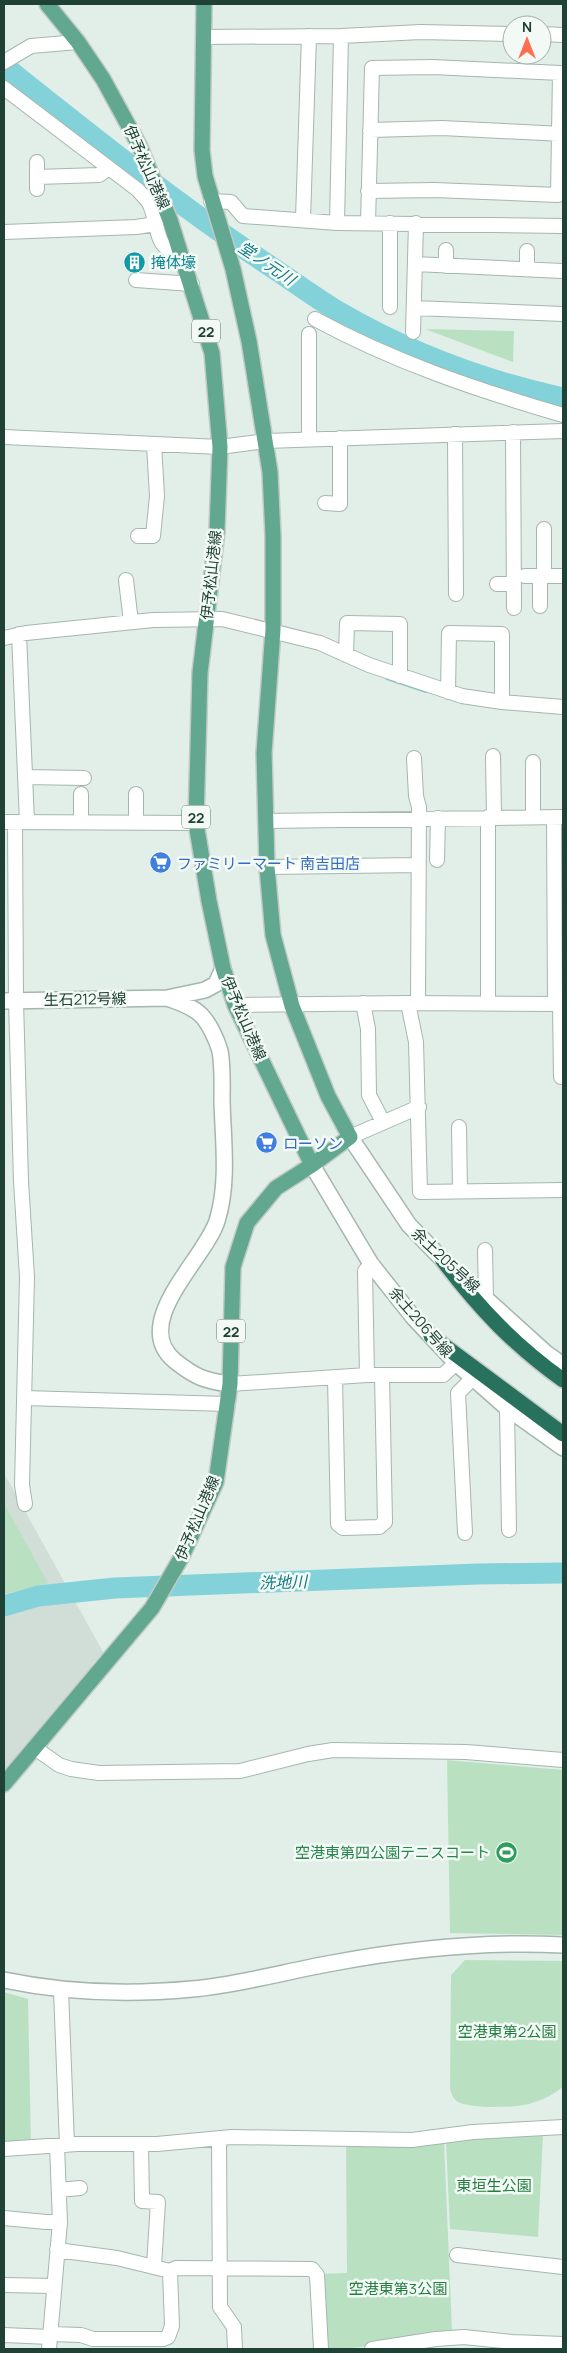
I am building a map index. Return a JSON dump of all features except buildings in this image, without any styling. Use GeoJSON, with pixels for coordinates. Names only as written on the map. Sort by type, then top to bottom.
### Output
{"type":"FeatureCollection","features":[{"type":"Feature","properties":{"kind":"highway"},"geometry":{"type":"LineString","coordinates":[[442,1259],[470,1296],[507,1334],[563,1380]]}},
{"type":"Feature","properties":{"kind":"highway"},"geometry":{"type":"LineString","coordinates":[[432,1336],[509,1403],[563,1434]]}},
{"type":"Feature","properties":{"kind":"main road","name":"伊予松山港線"},"geometry":{"type":"LineString","coordinates":[[47,4],[78,42],[103,79],[139,145],[163,222],[181,253],[192,284],[212,353],[220,447],[216,531],[200,673],[196,823],[223,968],[235,1006],[312,1165]]}},
{"type":"Feature","properties":{"kind":"main road"},"geometry":{"type":"LineString","coordinates":[[204,4],[202,150],[205,176],[211,203],[233,269],[249,341],[266,441],[273,536],[273,630],[264,753],[266,867],[273,935],[292,1006],[328,1096],[350,1137]]}},
{"type":"Feature","properties":{"kind":"main road","name":"伊予松山港線"},"geometry":{"type":"LineString","coordinates":[[4,1784],[155,1602],[176,1567],[216,1482],[230,1384],[233,1267],[247,1223],[276,1188],[350,1137]]}},
{"type":"Feature","properties":{"kind":"street"},"geometry":{"type":"LineString","coordinates":[[204,37],[341,36],[421,32],[502,34]]}},
{"type":"Feature","properties":{"kind":"street"},"geometry":{"type":"LineString","coordinates":[[303,219],[309,36]]}},
{"type":"Feature","properties":{"kind":"street"},"geometry":{"type":"LineString","coordinates":[[337,223],[341,36]]}},
{"type":"Feature","properties":{"kind":"street"},"geometry":{"type":"LineString","coordinates":[[9,59],[31,46],[78,42]]}},
{"type":"Feature","properties":{"kind":"street"},"geometry":{"type":"LineString","coordinates":[[368,191],[418,190],[558,195],[561,134],[560,73],[433,67],[372,68],[368,191],[368,223]]}},
{"type":"Feature","properties":{"kind":"street"},"geometry":{"type":"LineString","coordinates":[[4,88],[138,190],[163,222],[136,227],[4,232]]}},
{"type":"Feature","properties":{"kind":"street"},"geometry":{"type":"LineString","coordinates":[[370,130],[442,128],[561,134]]}},
{"type":"Feature","properties":{"kind":"street"},"geometry":{"type":"LineString","coordinates":[[38,162],[37,183],[99,176],[108,168]]}},
{"type":"Feature","properties":{"kind":"street"},"geometry":{"type":"LineString","coordinates":[[211,203],[231,202],[243,216],[256,219],[303,219],[337,223],[563,226]]}},
{"type":"Feature","properties":{"kind":"street"},"geometry":{"type":"LineString","coordinates":[[390,223],[390,308]]}},
{"type":"Feature","properties":{"kind":"street"},"geometry":{"type":"LineString","coordinates":[[414,332],[416,224]]}},
{"type":"Feature","properties":{"kind":"street"},"geometry":{"type":"LineString","coordinates":[[446,250],[446,266]]}},
{"type":"Feature","properties":{"kind":"street"},"geometry":{"type":"LineString","coordinates":[[527,251],[527,270]]}},
{"type":"Feature","properties":{"kind":"street"},"geometry":{"type":"LineString","coordinates":[[415,264],[563,271]]}},
{"type":"Feature","properties":{"kind":"street"},"geometry":{"type":"LineString","coordinates":[[136,280],[192,284]]}},
{"type":"Feature","properties":{"kind":"street"},"geometry":{"type":"LineString","coordinates":[[414,308],[563,314]]}},
{"type":"Feature","properties":{"kind":"street"},"geometry":{"type":"LineString","coordinates":[[315,319],[352,339],[413,366],[563,415]]}},
{"type":"Feature","properties":{"kind":"street"},"geometry":{"type":"LineString","coordinates":[[308,439],[309,334]]}},
{"type":"Feature","properties":{"kind":"street"},"geometry":{"type":"LineString","coordinates":[[4,437],[220,447],[266,441],[308,439],[563,431]]}},
{"type":"Feature","properties":{"kind":"street"},"geometry":{"type":"LineString","coordinates":[[513,432],[508,489],[508,538],[519,580],[514,608]]}},
{"type":"Feature","properties":{"kind":"street"},"geometry":{"type":"LineString","coordinates":[[455,434],[450,500],[450,562],[456,594]]}},
{"type":"Feature","properties":{"kind":"street"},"geometry":{"type":"LineString","coordinates":[[325,504],[340,504],[340,438]]}},
{"type":"Feature","properties":{"kind":"street"},"geometry":{"type":"LineString","coordinates":[[138,536],[153,536],[157,496],[154,444]]}},
{"type":"Feature","properties":{"kind":"street"},"geometry":{"type":"LineString","coordinates":[[540,606],[544,529]]}},
{"type":"Feature","properties":{"kind":"street"},"geometry":{"type":"LineString","coordinates":[[497,584],[542,576],[563,576]]}},
{"type":"Feature","properties":{"kind":"street"},"geometry":{"type":"LineString","coordinates":[[126,580],[131,622]]}},
{"type":"Feature","properties":{"kind":"street"},"geometry":{"type":"LineString","coordinates":[[4,638],[19,639],[131,622],[229,620],[273,630],[320,644],[400,676],[448,692],[478,699],[563,707]]}},
{"type":"Feature","properties":{"kind":"street"},"geometry":{"type":"LineString","coordinates":[[346,655],[347,623],[400,624],[400,676]]}},
{"type":"Feature","properties":{"kind":"street"},"geometry":{"type":"LineString","coordinates":[[448,692],[449,633],[502,634],[502,702]]}},
{"type":"Feature","properties":{"kind":"street"},"geometry":{"type":"LineString","coordinates":[[19,639],[25,777],[15,822],[10,1001],[27,1277],[22,1485],[25,1504]]}},
{"type":"Feature","properties":{"kind":"street"},"geometry":{"type":"LineString","coordinates":[[488,1004],[493,756]]}},
{"type":"Feature","properties":{"kind":"street"},"geometry":{"type":"LineString","coordinates":[[533,762],[533,817]]}},
{"type":"Feature","properties":{"kind":"street"},"geometry":{"type":"LineString","coordinates":[[418,765],[419,818],[413,1003],[419,1106],[420,1192],[563,1190]]}},
{"type":"Feature","properties":{"kind":"street"},"geometry":{"type":"LineString","coordinates":[[25,777],[84,778]]}},
{"type":"Feature","properties":{"kind":"street"},"geometry":{"type":"LineString","coordinates":[[81,794],[81,822]]}},
{"type":"Feature","properties":{"kind":"street"},"geometry":{"type":"LineString","coordinates":[[136,794],[136,822]]}},
{"type":"Feature","properties":{"kind":"street"},"geometry":{"type":"LineString","coordinates":[[266,821],[558,817],[558,1077]]}},
{"type":"Feature","properties":{"kind":"street"},"geometry":{"type":"LineString","coordinates":[[437,860],[438,818]]}},
{"type":"Feature","properties":{"kind":"street"},"geometry":{"type":"LineString","coordinates":[[15,822],[196,823]]}},
{"type":"Feature","properties":{"kind":"street"},"geometry":{"type":"LineString","coordinates":[[266,867],[418,864]]}},
{"type":"Feature","properties":{"kind":"street"},"geometry":{"type":"LineString","coordinates":[[167,998],[205,990],[216,984],[223,968]]}},
{"type":"Feature","properties":{"kind":"street"},"geometry":{"type":"LineString","coordinates":[[167,998],[184,1004],[200,1015],[212,1032],[220,1051],[224,1164],[222,1194],[216,1222],[205,1244],[176,1287],[164,1312],[160,1335],[170,1357],[192,1375],[206,1381],[230,1384],[367,1375],[443,1375],[456,1363]]}},
{"type":"Feature","properties":{"kind":"street","name":"生石212号線"},"geometry":{"type":"LineString","coordinates":[[10,1001],[167,998]]}},
{"type":"Feature","properties":{"kind":"street"},"geometry":{"type":"LineString","coordinates":[[235,1006],[363,1003],[559,1004]]}},
{"type":"Feature","properties":{"kind":"street"},"geometry":{"type":"LineString","coordinates":[[363,1003],[368,1029],[369,1095],[383,1122]]}},
{"type":"Feature","properties":{"kind":"street"},"geometry":{"type":"LineString","coordinates":[[350,1137],[419,1106]]}},
{"type":"Feature","properties":{"kind":"street"},"geometry":{"type":"LineString","coordinates":[[459,1128],[460,1191]]}},
{"type":"Feature","properties":{"kind":"street","name":"余土205号線"},"geometry":{"type":"LineString","coordinates":[[350,1137],[409,1225],[442,1259],[546,1353],[563,1365]]}},
{"type":"Feature","properties":{"kind":"street","name":"余土206号線"},"geometry":{"type":"LineString","coordinates":[[312,1165],[372,1264],[432,1336],[456,1363],[473,1378],[509,1403],[563,1448]]}},
{"type":"Feature","properties":{"kind":"street"},"geometry":{"type":"LineString","coordinates":[[485,1250],[486,1298]]}},
{"type":"Feature","properties":{"kind":"street"},"geometry":{"type":"LineString","coordinates":[[367,1375],[365,1271],[372,1264]]}},
{"type":"Feature","properties":{"kind":"street"},"geometry":{"type":"LineString","coordinates":[[335,1377],[338,1524],[343,1528],[361,1528],[379,1527],[385,1522],[382,1375]]}},
{"type":"Feature","properties":{"kind":"street"},"geometry":{"type":"LineString","coordinates":[[465,1533],[458,1393],[473,1378]]}},
{"type":"Feature","properties":{"kind":"street"},"geometry":{"type":"LineString","coordinates":[[24,1398],[228,1404]]}},
{"type":"Feature","properties":{"kind":"street"},"geometry":{"type":"LineString","coordinates":[[509,1403],[513,1521]]}},
{"type":"Feature","properties":{"kind":"street"},"geometry":{"type":"LineString","coordinates":[[35,1748],[59,1765],[71,1770],[99,1773],[240,1771],[308,1754],[333,1750],[466,1752],[563,1760]]}},
{"type":"Feature","properties":{"kind":"street"},"geometry":{"type":"LineString","coordinates":[[4,1980],[61,1990],[126,1993],[193,1989],[334,1962],[419,1950],[474,1946],[563,1945]]}},
{"type":"Feature","properties":{"kind":"street"},"geometry":{"type":"LineString","coordinates":[[50,2340],[60,2222],[59,2190],[62,2146],[61,1990]]}},
{"type":"Feature","properties":{"kind":"street"},"geometry":{"type":"LineString","coordinates":[[4,2149],[141,2144],[219,2138],[412,2140],[473,2132],[563,2127]]}},
{"type":"Feature","properties":{"kind":"street"},"geometry":{"type":"LineString","coordinates":[[219,2138],[220,2306],[234,2327],[235,2349]]}},
{"type":"Feature","properties":{"kind":"street"},"geometry":{"type":"LineString","coordinates":[[141,2144],[142,2201],[158,2202],[154,2266]]}},
{"type":"Feature","properties":{"kind":"street"},"geometry":{"type":"LineString","coordinates":[[59,2190],[80,2188]]}},
{"type":"Feature","properties":{"kind":"street"},"geometry":{"type":"LineString","coordinates":[[4,2218],[60,2222]]}},
{"type":"Feature","properties":{"kind":"street"},"geometry":{"type":"LineString","coordinates":[[57,2250],[117,2258],[170,2271],[176,2268],[308,2268],[316,2271],[321,2349]]}},
{"type":"Feature","properties":{"kind":"street"},"geometry":{"type":"LineString","coordinates":[[457,2255],[563,2267]]}},
{"type":"Feature","properties":{"kind":"street"},"geometry":{"type":"LineString","coordinates":[[4,2335],[50,2340],[81,2335],[93,2339],[158,2340],[168,2337],[172,2326],[170,2271]]}},
{"type":"Feature","properties":{"kind":"street"},"geometry":{"type":"LineString","coordinates":[[4,2285],[54,2286]]}},
{"type":"Feature","properties":{"kind":"street"},"geometry":{"type":"LineString","coordinates":[[372,2349],[436,2339],[464,2337],[563,2344]]}},
{"type":"Feature","properties":{"kind":"shaded area"},"geometry":{"type":"Polygon","coordinates":[[[4,1473],[103,1652],[4,1770],[4,1473]]]}},
{"type":"Feature","properties":{"kind":"green space"},"geometry":{"type":"Polygon","coordinates":[[[425,329],[514,331],[513,362],[425,329]]]}},
{"type":"Feature","properties":{"kind":"green space"},"geometry":{"type":"Polygon","coordinates":[[[4,1503],[48,1583],[4,1594],[4,1503]]]}},
{"type":"Feature","properties":{"kind":"green space","name":"空港東第四公園テニスコート"},"geometry":{"type":"Polygon","coordinates":[[[447,1760],[563,1770],[563,1935],[450,1933],[447,1760]]]}},
{"type":"Feature","properties":{"kind":"green space","name":"空港東第2公園"},"geometry":{"type":"Polygon","coordinates":[[[465,1960],[563,1961],[563,2086],[557,2092],[526,2105],[506,2107],[473,2106],[458,2102],[454,2098],[450,2089],[451,1975],[465,1960]]]}},
{"type":"Feature","properties":{"kind":"green space"},"geometry":{"type":"Polygon","coordinates":[[[4,1992],[28,1999],[31,2144],[4,2145],[4,1992]]]}},
{"type":"Feature","properties":{"kind":"green space","name":"東垣生公園"},"geometry":{"type":"Polygon","coordinates":[[[543,2133],[538,2237],[450,2229],[446,2142],[543,2133]]]}},
{"type":"Feature","properties":{"kind":"green space","name":"空港東第3公園"},"geometry":{"type":"Polygon","coordinates":[[[444,2142],[452,2330],[388,2344],[324,2349],[320,2274],[347,2273],[346,2147],[407,2147],[444,2142]]]}},
{"type":"Feature","properties":{"kind":"waterway","name":"堂ノ元川"},"geometry":{"type":"LineString","coordinates":[[4,66],[170,195],[238,244],[339,312],[392,340],[448,364],[505,383],[563,398]]}},
{"type":"Feature","properties":{"kind":"waterway"},"geometry":{"type":"LineString","coordinates":[[387,678],[426,691]]}},
{"type":"Feature","properties":{"kind":"waterway","name":"洗地川"},"geometry":{"type":"LineString","coordinates":[[4,1606],[38,1596],[115,1588],[478,1574],[563,1573]]}},
{"type":"Feature","properties":{"kind":"place","name":"掩体壕"},"geometry":{"type":"Point","coordinates":[135,262]}},
{"type":"Feature","properties":{"kind":"place","name":"ファミリーマート 南吉田店"},"geometry":{"type":"Point","coordinates":[161,863]}},
{"type":"Feature","properties":{"kind":"place","name":"ローソン"},"geometry":{"type":"Point","coordinates":[267,1143]}},
{"type":"Feature","properties":{"kind":"place","name":"空港東第四公園テニスコート"},"geometry":{"type":"Point","coordinates":[506,1852]}}]}
